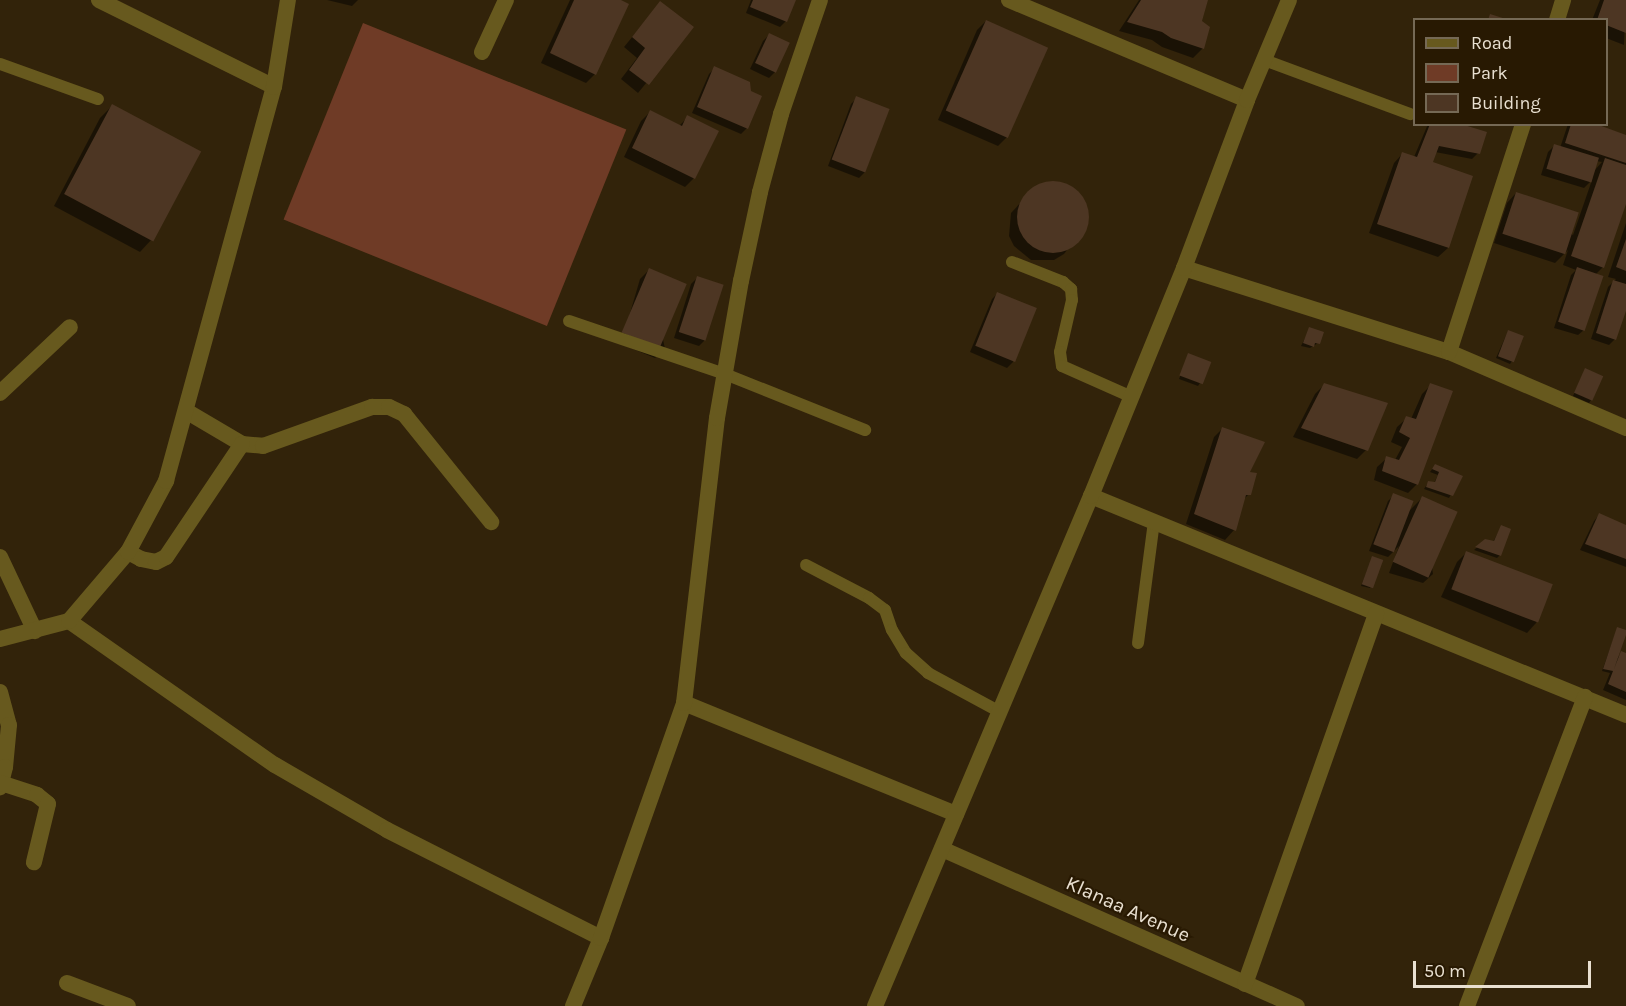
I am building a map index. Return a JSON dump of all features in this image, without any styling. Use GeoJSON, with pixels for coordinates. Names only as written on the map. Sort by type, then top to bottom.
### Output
{"type":"FeatureCollection","features":[{"type":"Feature","properties":{"kind":"street"},"geometry":{"type":"LineString","coordinates":[[99,0],[274,87]]}},
{"type":"Feature","properties":{"kind":"street"},"geometry":{"type":"LineString","coordinates":[[0,639],[69,621],[128,552],[166,481],[274,87],[288,0]]}},
{"type":"Feature","properties":{"kind":"street"},"geometry":{"type":"LineString","coordinates":[[482,52],[506,0]]}},
{"type":"Feature","properties":{"kind":"street"},"geometry":{"type":"LineString","coordinates":[[573,1006],[601,938],[684,703],[717,418],[760,192],[781,114],[820,0]]}},
{"type":"Feature","properties":{"kind":"street"},"geometry":{"type":"LineString","coordinates":[[1009,0],[1247,100]]}},
{"type":"Feature","properties":{"kind":"street"},"geometry":{"type":"LineString","coordinates":[[875,1006],[1132,397],[1184,268],[1247,100],[1289,0]]}},
{"type":"Feature","properties":{"kind":"street"},"geometry":{"type":"LineString","coordinates":[[1558,18],[1563,0]]}},
{"type":"Feature","properties":{"kind":"street"},"geometry":{"type":"LineString","coordinates":[[1449,352],[1522,126]]}},
{"type":"Feature","properties":{"kind":"street"},"geometry":{"type":"LineString","coordinates":[[1184,268],[1449,352],[1626,428]]}},
{"type":"Feature","properties":{"kind":"street"},"geometry":{"type":"LineString","coordinates":[[0,393],[70,327]]}},
{"type":"Feature","properties":{"kind":"street"},"geometry":{"type":"LineString","coordinates":[[186,411],[242,444],[263,446],[372,407],[389,407],[404,414],[491,522]]}},
{"type":"Feature","properties":{"kind":"street"},"geometry":{"type":"LineString","coordinates":[[128,552],[141,559],[156,562],[166,557],[242,444]]}},
{"type":"Feature","properties":{"kind":"street"},"geometry":{"type":"LineString","coordinates":[[1091,496],[1376,614],[1585,696],[1626,715]]}},
{"type":"Feature","properties":{"kind":"street"},"geometry":{"type":"LineString","coordinates":[[0,556],[35,631]]}},
{"type":"Feature","properties":{"kind":"street"},"geometry":{"type":"LineString","coordinates":[[1245,984],[1376,614]]}},
{"type":"Feature","properties":{"kind":"street"},"geometry":{"type":"LineString","coordinates":[[69,621],[274,765],[387,830],[601,938]]}},
{"type":"Feature","properties":{"kind":"street"},"geometry":{"type":"LineString","coordinates":[[0,692],[9,725],[1,785],[37,795],[48,804],[34,862]]}},
{"type":"Feature","properties":{"kind":"street"},"geometry":{"type":"LineString","coordinates":[[1467,1006],[1585,696]]}},
{"type":"Feature","properties":{"kind":"street"},"geometry":{"type":"LineString","coordinates":[[684,703],[956,814]]}},
{"type":"Feature","properties":{"kind":"street","name":"Klanaa Avenue"},"geometry":{"type":"LineString","coordinates":[[942,849],[1297,1006]]}},
{"type":"Feature","properties":{"kind":"street"},"geometry":{"type":"LineString","coordinates":[[67,983],[128,1006]]}},
{"type":"Feature","properties":{"kind":"lane"},"geometry":{"type":"LineString","coordinates":[[1264,60],[1410,114]]}},
{"type":"Feature","properties":{"kind":"lane"},"geometry":{"type":"LineString","coordinates":[[0,64],[98,99]]}},
{"type":"Feature","properties":{"kind":"lane"},"geometry":{"type":"LineString","coordinates":[[1012,262],[1063,282],[1071,289],[1072,300],[1060,352],[1062,366],[1132,397]]}},
{"type":"Feature","properties":{"kind":"lane"},"geometry":{"type":"LineString","coordinates":[[569,321],[725,374],[865,430]]}},
{"type":"Feature","properties":{"kind":"lane"},"geometry":{"type":"LineString","coordinates":[[1138,643],[1154,522]]}},
{"type":"Feature","properties":{"kind":"lane"},"geometry":{"type":"LineString","coordinates":[[807,565],[869,598],[885,610],[892,630],[906,653],[928,673],[1000,712]]}},
{"type":"Feature","properties":{"kind":"green space"},"geometry":{"type":"Polygon","coordinates":[[[363,23],[626,129],[547,326],[284,220],[363,23]]]}},
{"type":"Feature","properties":{"kind":"building"},"geometry":{"type":"Polygon","coordinates":[[[574,0],[621,0],[629,4],[596,75],[550,53],[574,0]]]}},
{"type":"Feature","properties":{"kind":"building"},"geometry":{"type":"Polygon","coordinates":[[[753,0],[796,0],[787,22],[750,7],[753,0]]]}},
{"type":"Feature","properties":{"kind":"building"},"geometry":{"type":"Polygon","coordinates":[[[1141,0],[1208,0],[1202,21],[1210,27],[1204,49],[1171,38],[1162,32],[1127,22],[1141,0]]]}},
{"type":"Feature","properties":{"kind":"building"},"geometry":{"type":"Polygon","coordinates":[[[1604,0],[1626,0],[1626,33],[1608,26],[1608,18],[1598,18],[1604,0]]]}},
{"type":"Feature","properties":{"kind":"building"},"geometry":{"type":"Polygon","coordinates":[[[660,1],[694,27],[649,85],[629,70],[645,48],[632,37],[660,1]]]}},
{"type":"Feature","properties":{"kind":"building"},"geometry":{"type":"Polygon","coordinates":[[[1490,14],[1503,18],[1489,18],[1490,14]]]}},
{"type":"Feature","properties":{"kind":"building"},"geometry":{"type":"Polygon","coordinates":[[[986,20],[1048,48],[1008,138],[946,110],[986,20]]]}},
{"type":"Feature","properties":{"kind":"building"},"geometry":{"type":"Polygon","coordinates":[[[769,33],[790,43],[776,73],[755,63],[769,33]]]}},
{"type":"Feature","properties":{"kind":"building"},"geometry":{"type":"Polygon","coordinates":[[[714,66],[750,82],[751,91],[762,96],[748,129],[697,107],[714,66]]]}},
{"type":"Feature","properties":{"kind":"building"},"geometry":{"type":"Polygon","coordinates":[[[856,96],[890,109],[865,172],[832,159],[856,96]]]}},
{"type":"Feature","properties":{"kind":"building"},"geometry":{"type":"Polygon","coordinates":[[[112,104],[201,151],[153,241],[64,194],[112,104]]]}},
{"type":"Feature","properties":{"kind":"building"},"geometry":{"type":"Polygon","coordinates":[[[650,110],[682,126],[687,115],[719,131],[695,179],[632,148],[650,110]]]}},
{"type":"Feature","properties":{"kind":"building"},"geometry":{"type":"Polygon","coordinates":[[[1429,126],[1468,126],[1487,132],[1480,154],[1439,146],[1433,162],[1473,176],[1449,248],[1377,224],[1402,152],[1417,157],[1429,126]]]}},
{"type":"Feature","properties":{"kind":"building"},"geometry":{"type":"Polygon","coordinates":[[[1570,126],[1601,126],[1626,135],[1626,163],[1565,143],[1570,126]]]}},
{"type":"Feature","properties":{"kind":"building"},"geometry":{"type":"Polygon","coordinates":[[[1554,144],[1599,158],[1591,183],[1546,169],[1554,144]]]}},
{"type":"Feature","properties":{"kind":"building"},"geometry":{"type":"Polygon","coordinates":[[[1605,158],[1626,165],[1626,204],[1604,268],[1571,256],[1605,158]]]}},
{"type":"Feature","properties":{"kind":"building"},"geometry":{"type":"Polygon","coordinates":[[[1046,181],[1060,181],[1079,191],[1089,210],[1089,224],[1079,243],[1060,253],[1046,253],[1027,243],[1017,224],[1017,210],[1027,191],[1046,181]]]}},
{"type":"Feature","properties":{"kind":"building"},"geometry":{"type":"Polygon","coordinates":[[[1516,192],[1579,212],[1565,254],[1502,234],[1516,192]]]}},
{"type":"Feature","properties":{"kind":"building"},"geometry":{"type":"Polygon","coordinates":[[[1626,239],[1626,271],[1616,267],[1626,239]]]}},
{"type":"Feature","properties":{"kind":"building"},"geometry":{"type":"Polygon","coordinates":[[[1577,267],[1603,276],[1585,331],[1558,322],[1577,267]]]}},
{"type":"Feature","properties":{"kind":"building"},"geometry":{"type":"Polygon","coordinates":[[[649,268],[687,284],[659,348],[622,332],[649,268]]]}},
{"type":"Feature","properties":{"kind":"building"},"geometry":{"type":"Polygon","coordinates":[[[697,276],[724,285],[705,341],[679,332],[697,276]]]}},
{"type":"Feature","properties":{"kind":"building"},"geometry":{"type":"Polygon","coordinates":[[[1613,280],[1626,284],[1626,311],[1616,340],[1596,333],[1613,280]]]}},
{"type":"Feature","properties":{"kind":"building"},"geometry":{"type":"Polygon","coordinates":[[[997,292],[1037,308],[1015,362],[975,346],[997,292]]]}},
{"type":"Feature","properties":{"kind":"building"},"geometry":{"type":"Polygon","coordinates":[[[1309,327],[1324,332],[1320,344],[1315,343],[1314,347],[1303,343],[1309,327]]]}},
{"type":"Feature","properties":{"kind":"building"},"geometry":{"type":"Polygon","coordinates":[[[1508,330],[1524,336],[1514,362],[1498,356],[1508,330]]]}},
{"type":"Feature","properties":{"kind":"building"},"geometry":{"type":"Polygon","coordinates":[[[1188,353],[1211,362],[1203,384],[1179,375],[1188,353]]]}},
{"type":"Feature","properties":{"kind":"building"},"geometry":{"type":"Polygon","coordinates":[[[1585,368],[1603,376],[1592,401],[1574,393],[1585,368]]]}},
{"type":"Feature","properties":{"kind":"building"},"geometry":{"type":"Polygon","coordinates":[[[1324,383],[1388,403],[1368,451],[1301,428],[1324,383]]]}},
{"type":"Feature","properties":{"kind":"building"},"geometry":{"type":"Polygon","coordinates":[[[1430,383],[1453,391],[1418,485],[1382,471],[1386,456],[1399,460],[1410,438],[1399,432],[1406,416],[1416,419],[1430,383]]]}},
{"type":"Feature","properties":{"kind":"building"},"geometry":{"type":"Polygon","coordinates":[[[1222,427],[1265,442],[1250,472],[1257,473],[1251,495],[1246,495],[1236,531],[1194,514],[1222,427]]]}},
{"type":"Feature","properties":{"kind":"building"},"geometry":{"type":"Polygon","coordinates":[[[1435,464],[1463,476],[1453,496],[1426,487],[1428,481],[1435,482],[1439,472],[1432,469],[1435,464]]]}},
{"type":"Feature","properties":{"kind":"building"},"geometry":{"type":"Polygon","coordinates":[[[1393,493],[1414,501],[1394,552],[1373,544],[1393,493]]]}},
{"type":"Feature","properties":{"kind":"building"},"geometry":{"type":"Polygon","coordinates":[[[1422,496],[1458,512],[1428,578],[1393,562],[1422,496]]]}},
{"type":"Feature","properties":{"kind":"building"},"geometry":{"type":"Polygon","coordinates":[[[1599,513],[1626,525],[1626,559],[1585,544],[1599,513]]]}},
{"type":"Feature","properties":{"kind":"building"},"geometry":{"type":"Polygon","coordinates":[[[1501,525],[1511,529],[1501,556],[1475,547],[1485,539],[1494,541],[1501,525]]]}},
{"type":"Feature","properties":{"kind":"building"},"geometry":{"type":"Polygon","coordinates":[[[1466,551],[1553,584],[1538,623],[1451,589],[1466,551]]]}},
{"type":"Feature","properties":{"kind":"building"},"geometry":{"type":"Polygon","coordinates":[[[1372,556],[1383,560],[1373,588],[1362,584],[1372,556]]]}},
{"type":"Feature","properties":{"kind":"building"},"geometry":{"type":"Polygon","coordinates":[[[1617,627],[1626,630],[1626,635],[1614,669],[1621,651],[1626,653],[1626,692],[1608,684],[1613,671],[1603,669],[1617,627]]]}}]}
